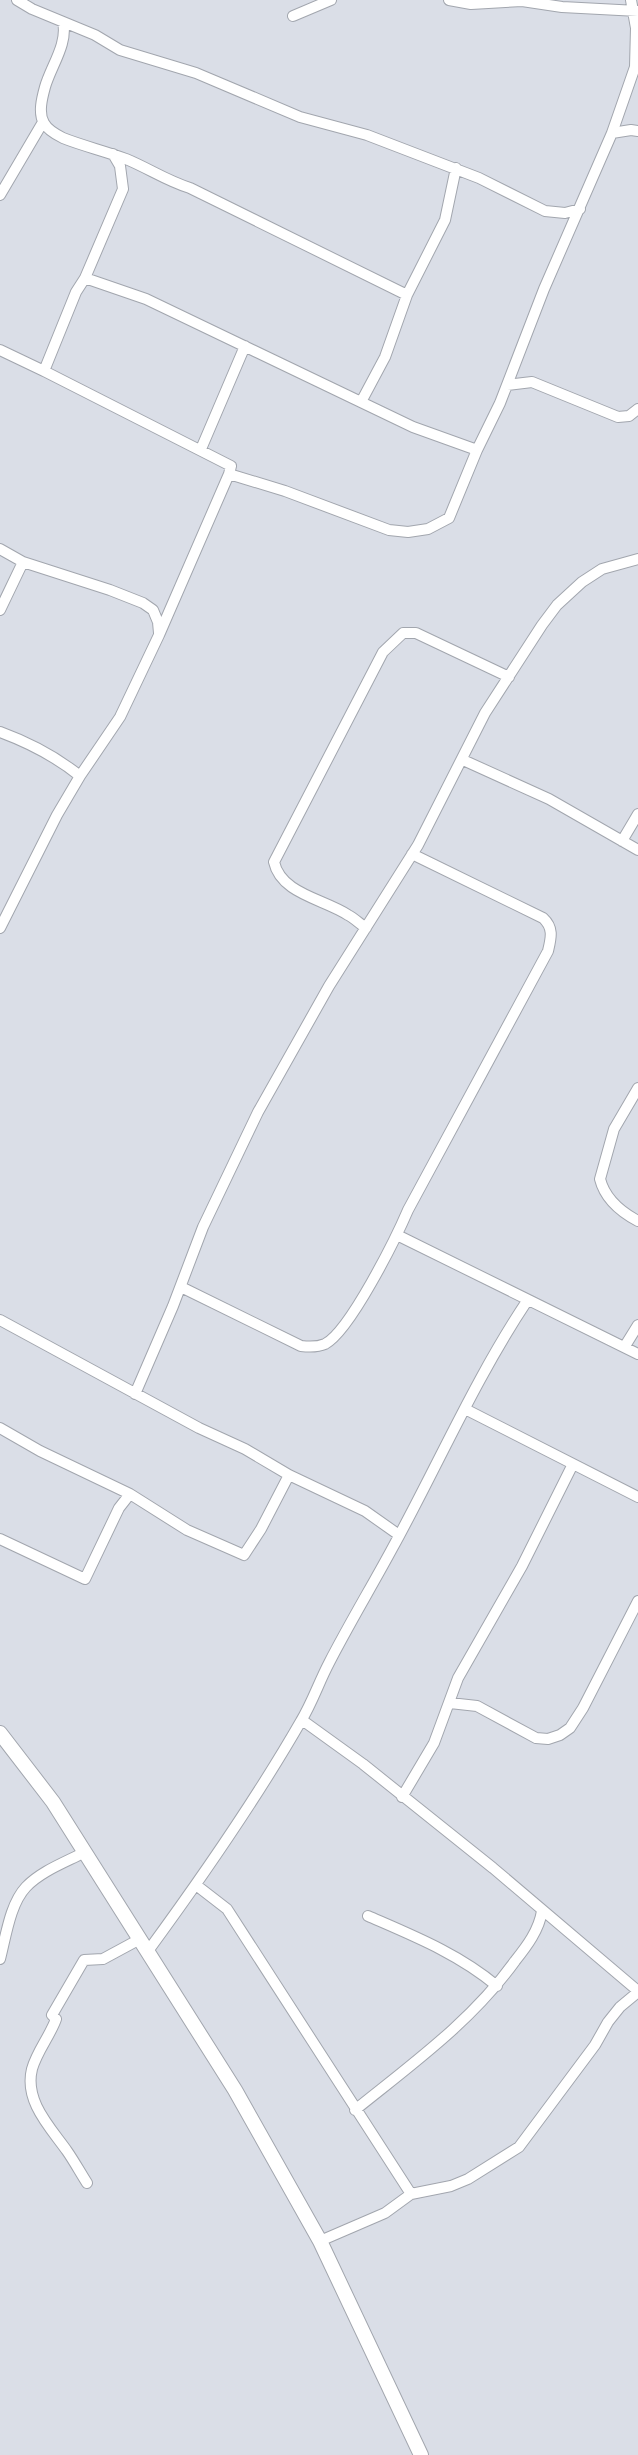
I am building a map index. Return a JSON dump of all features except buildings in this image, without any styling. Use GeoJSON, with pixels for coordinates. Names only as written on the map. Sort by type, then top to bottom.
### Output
{"type":"FeatureCollection","features":[{"type":"Feature","properties":{"kind":"main road"},"geometry":{"type":"LineString","coordinates":[[0,1732],[53,1802],[235,2090],[320,2241],[421,2455]]}},
{"type":"Feature","properties":{"kind":"street"},"geometry":{"type":"LineString","coordinates":[[17,0],[32,9],[81,29],[120,50],[196,73],[300,117],[367,135],[456,168],[545,211],[565,213],[580,209]]}},
{"type":"Feature","properties":{"kind":"street"},"geometry":{"type":"LineString","coordinates":[[293,16],[331,0]]}},
{"type":"Feature","properties":{"kind":"street"},"geometry":{"type":"LineString","coordinates":[[230,474],[285,491],[390,530],[408,532],[428,529],[449,518],[477,450],[507,385],[544,289],[612,133],[635,68],[636,28],[634,7],[562,7],[522,1],[471,4],[449,0]]}},
{"type":"Feature","properties":{"kind":"street"},"geometry":{"type":"LineString","coordinates":[[64,22],[64,39],[48,75],[41,112],[43,122],[62,138],[113,154],[124,163],[214,200],[407,295]]}},
{"type":"Feature","properties":{"kind":"street"},"geometry":{"type":"LineString","coordinates":[[64,39],[81,29]]}},
{"type":"Feature","properties":{"kind":"street"},"geometry":{"type":"LineString","coordinates":[[0,195],[43,122]]}},
{"type":"Feature","properties":{"kind":"street"},"geometry":{"type":"LineString","coordinates":[[612,133],[626,130],[638,131]]}},
{"type":"Feature","properties":{"kind":"street"},"geometry":{"type":"LineString","coordinates":[[44,371],[76,292],[86,278],[123,189],[124,163]]}},
{"type":"Feature","properties":{"kind":"street"},"geometry":{"type":"LineString","coordinates":[[361,402],[385,357],[407,295],[445,220],[456,168]]}},
{"type":"Feature","properties":{"kind":"street"},"geometry":{"type":"LineString","coordinates":[[86,278],[146,299],[413,427],[477,450]]}},
{"type":"Feature","properties":{"kind":"street"},"geometry":{"type":"LineString","coordinates":[[201,449],[235,364],[245,346]]}},
{"type":"Feature","properties":{"kind":"street"},"geometry":{"type":"LineString","coordinates":[[0,350],[201,449],[231,466],[230,474],[159,635],[120,717],[80,776],[57,815],[0,928]]}},
{"type":"Feature","properties":{"kind":"street"},"geometry":{"type":"LineString","coordinates":[[507,385],[532,382],[618,417],[628,416],[638,409]]}},
{"type":"Feature","properties":{"kind":"street"},"geometry":{"type":"LineString","coordinates":[[0,549],[22,562],[110,590],[143,603],[153,610],[156,615],[159,635]]}},
{"type":"Feature","properties":{"kind":"street"},"geometry":{"type":"LineString","coordinates":[[135,1394],[181,1287],[203,1227],[258,1112],[282,1067],[412,854],[464,760],[486,713],[549,615],[582,582],[602,569],[638,559]]}},
{"type":"Feature","properties":{"kind":"street"},"geometry":{"type":"LineString","coordinates":[[0,610],[22,562]]}},
{"type":"Feature","properties":{"kind":"street"},"geometry":{"type":"LineString","coordinates":[[366,928],[348,914],[295,889],[279,877],[274,862],[384,652],[403,633],[416,633],[509,677]]}},
{"type":"Feature","properties":{"kind":"street"},"geometry":{"type":"LineString","coordinates":[[0,732],[33,744],[58,758],[80,776]]}},
{"type":"Feature","properties":{"kind":"street"},"geometry":{"type":"LineString","coordinates":[[464,760],[549,799],[638,850]]}},
{"type":"Feature","properties":{"kind":"street"},"geometry":{"type":"LineString","coordinates":[[622,841],[638,814]]}},
{"type":"Feature","properties":{"kind":"street"},"geometry":{"type":"LineString","coordinates":[[181,1287],[301,1346],[312,1347],[325,1344],[340,1332],[397,1235],[408,1210],[548,951],[552,934],[550,924],[543,918],[412,854]]}},
{"type":"Feature","properties":{"kind":"street"},"geometry":{"type":"LineString","coordinates":[[638,1088],[614,1129],[600,1179],[602,1187],[610,1199],[625,1214],[638,1222]]}},
{"type":"Feature","properties":{"kind":"street"},"geometry":{"type":"LineString","coordinates":[[397,1235],[497,1283],[526,1300],[626,1346],[638,1354]]}},
{"type":"Feature","properties":{"kind":"street"},"geometry":{"type":"LineString","coordinates":[[148,1951],[196,1886],[253,1803],[302,1720],[327,1666],[399,1535],[498,1344],[526,1300]]}},
{"type":"Feature","properties":{"kind":"street"},"geometry":{"type":"LineString","coordinates":[[0,1320],[199,1428],[245,1449],[288,1475],[365,1511],[399,1535]]}},
{"type":"Feature","properties":{"kind":"street"},"geometry":{"type":"LineString","coordinates":[[626,1346],[638,1325]]}},
{"type":"Feature","properties":{"kind":"street"},"geometry":{"type":"LineString","coordinates":[[465,1409],[638,1497]]}},
{"type":"Feature","properties":{"kind":"street"},"geometry":{"type":"LineString","coordinates":[[0,1428],[40,1451],[130,1494],[187,1530],[244,1555],[261,1528],[288,1475]]}},
{"type":"Feature","properties":{"kind":"street"},"geometry":{"type":"LineString","coordinates":[[402,1797],[434,1743],[450,1703],[450,1696],[458,1678],[522,1566],[573,1464]]}},
{"type":"Feature","properties":{"kind":"street"},"geometry":{"type":"LineString","coordinates":[[0,1539],[85,1579],[119,1508],[130,1494]]}},
{"type":"Feature","properties":{"kind":"street"},"geometry":{"type":"LineString","coordinates":[[450,1703],[477,1706],[536,1738],[548,1739],[560,1736],[570,1728],[583,1708],[636,1612],[638,1601]]}},
{"type":"Feature","properties":{"kind":"street"},"geometry":{"type":"LineString","coordinates":[[302,1720],[363,1764],[402,1797],[492,1868],[638,1991],[620,2007],[608,2022],[595,2045],[519,2147],[468,2179],[451,2186],[411,2194],[379,2216],[320,2241]]}},
{"type":"Feature","properties":{"kind":"street"},"geometry":{"type":"LineString","coordinates":[[0,1959],[10,1921],[21,1893],[37,1878],[85,1852]]}},
{"type":"Feature","properties":{"kind":"street"},"geometry":{"type":"LineString","coordinates":[[196,1886],[227,1909],[272,1981],[325,2058],[355,2110],[411,2194]]}},
{"type":"Feature","properties":{"kind":"street"},"geometry":{"type":"LineString","coordinates":[[355,2110],[453,2030],[497,1986],[539,1925],[542,1911]]}},
{"type":"Feature","properties":{"kind":"street"},"geometry":{"type":"LineString","coordinates":[[368,1916],[450,1954],[476,1968],[497,1986]]}},
{"type":"Feature","properties":{"kind":"street"},"geometry":{"type":"LineString","coordinates":[[87,2183],[67,2151],[42,2117],[32,2095],[30,2082],[31,2074],[41,2048],[56,2019],[52,2015],[84,1960],[103,1959],[140,1939]]}}]}
